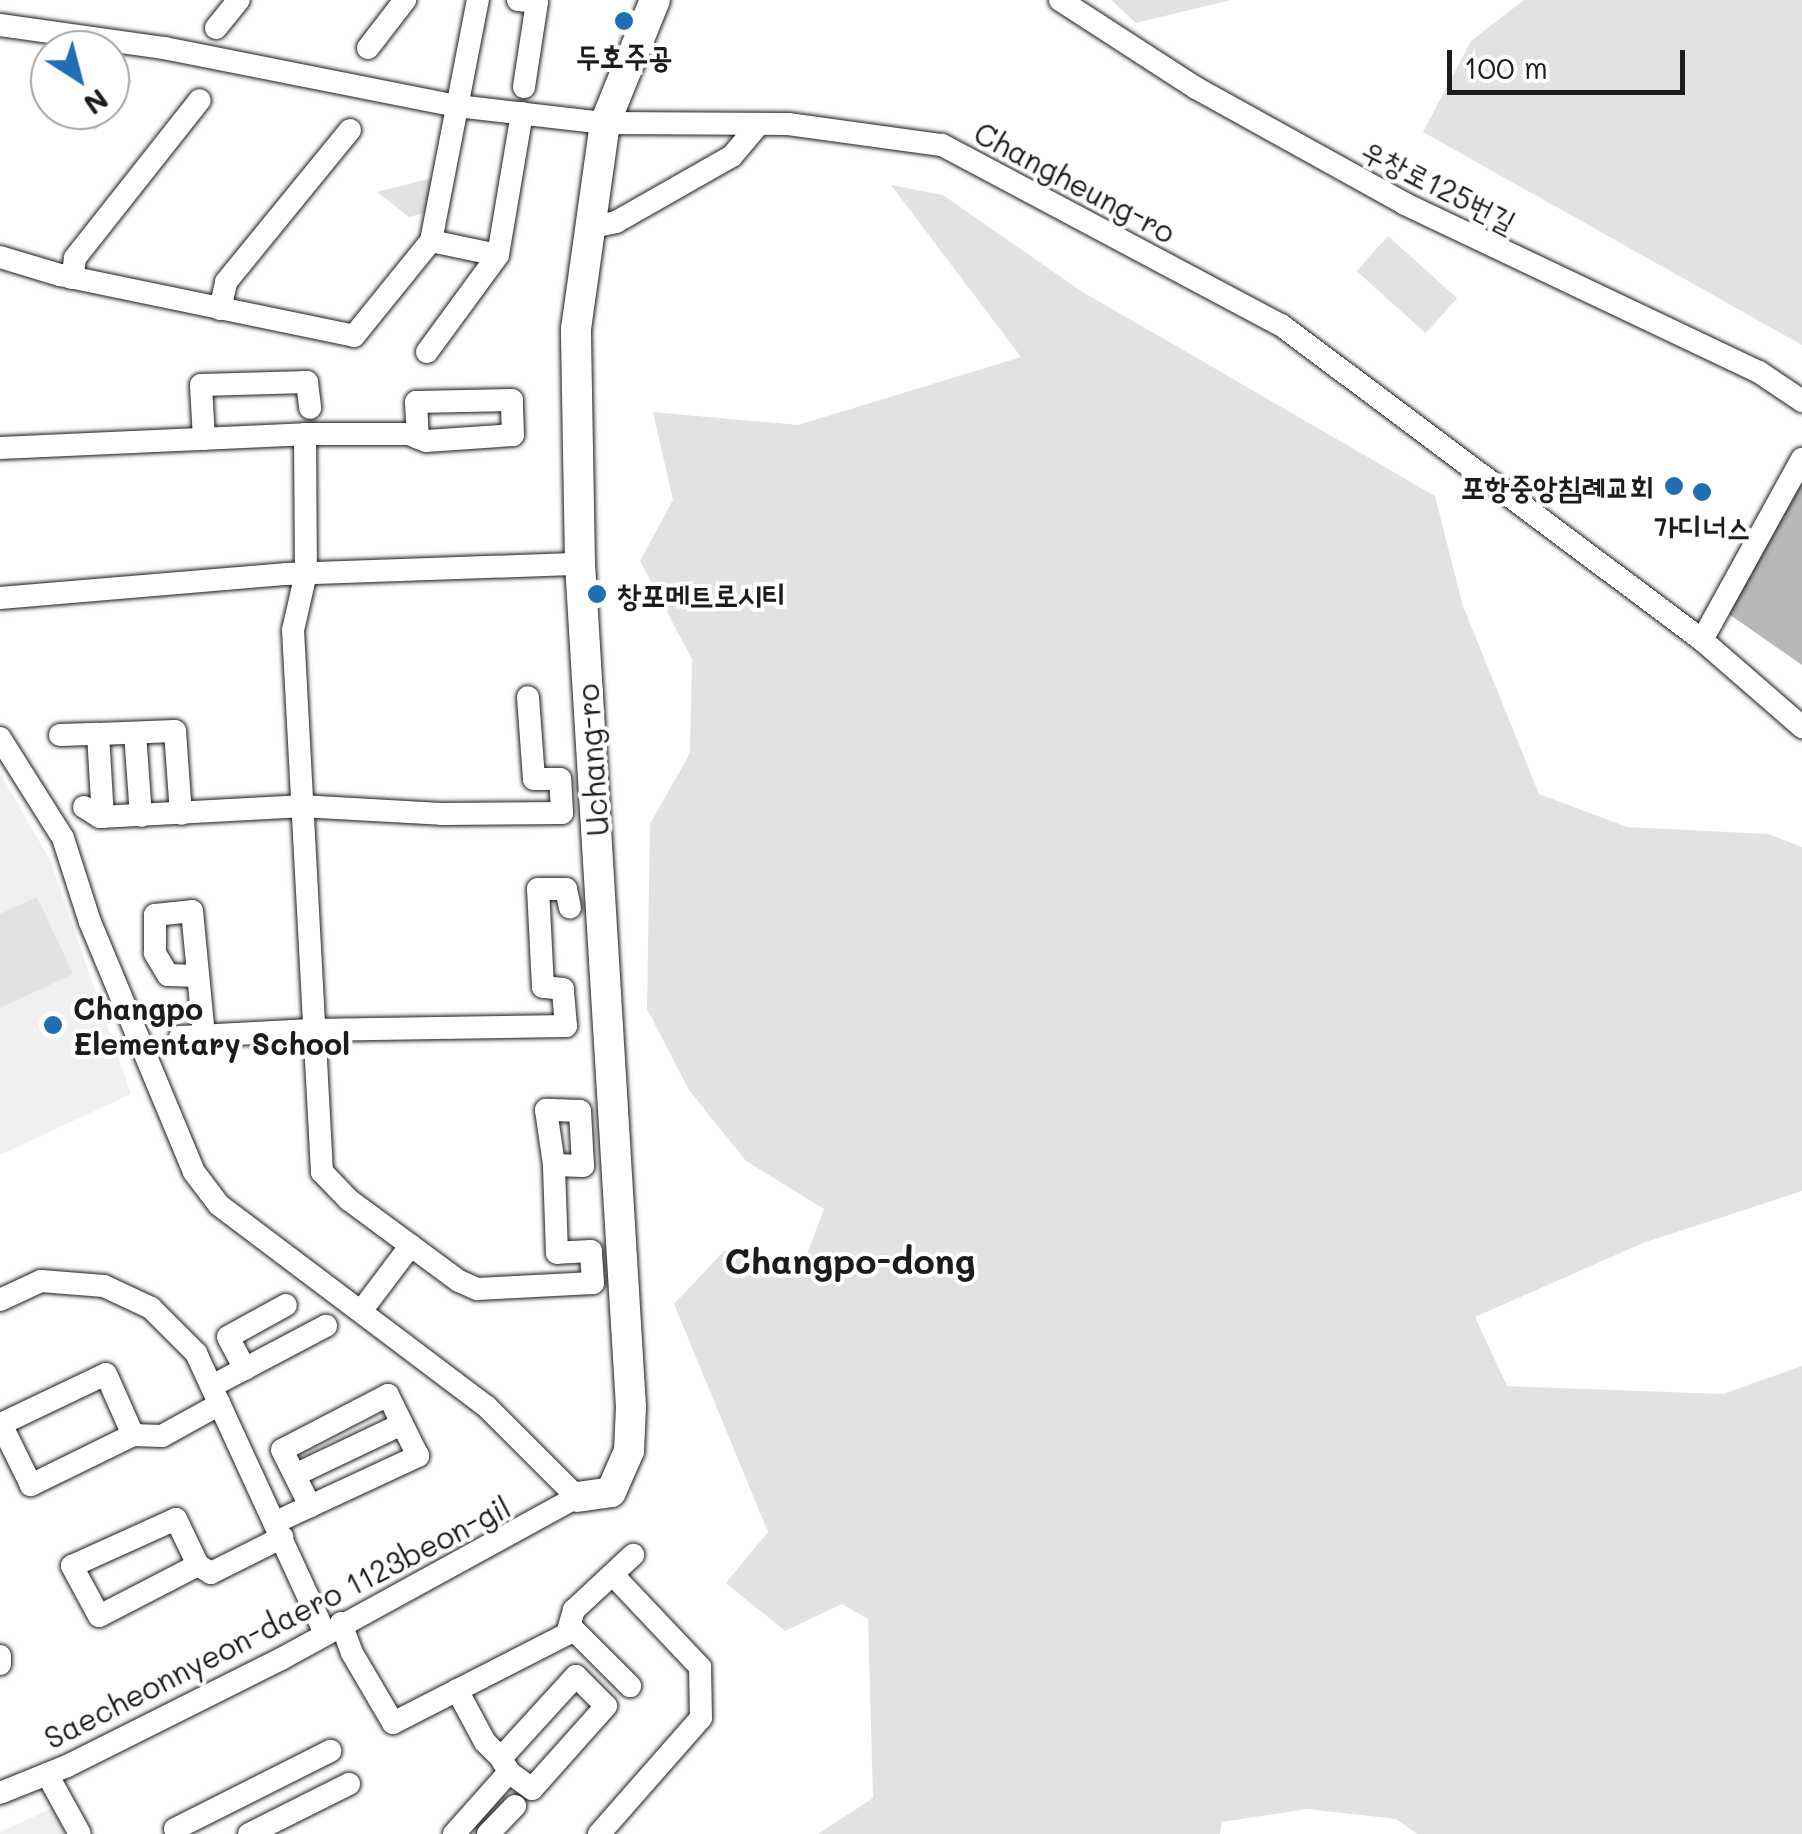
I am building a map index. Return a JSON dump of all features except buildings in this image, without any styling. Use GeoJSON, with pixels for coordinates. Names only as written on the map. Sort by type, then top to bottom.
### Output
{"type":"FeatureCollection","features":[{"type":"Feature","properties":{"kind":"main road","name":"Uchang-ro"},"geometry":{"type":"LineString","coordinates":[[577,1497],[612,1492],[630,1451],[631,1407],[580,564],[576,329],[605,123],[655,0]]}},
{"type":"Feature","properties":{"kind":"street"},"geometry":{"type":"LineString","coordinates":[[216,28],[239,0]]}},
{"type":"Feature","properties":{"kind":"street"},"geometry":{"type":"LineString","coordinates":[[368,48],[404,0]]}},
{"type":"Feature","properties":{"kind":"street"},"geometry":{"type":"LineString","coordinates":[[0,257],[72,278],[354,336],[431,242],[478,0]]}},
{"type":"Feature","properties":{"kind":"street","name":"우창로125번길"},"geometry":{"type":"LineString","coordinates":[[1060,0],[1196,88],[1406,204],[1759,372],[1802,402]]}},
{"type":"Feature","properties":{"kind":"street"},"geometry":{"type":"LineString","coordinates":[[524,87],[531,1]]}},
{"type":"Feature","properties":{"kind":"street","name":"Changheung-ro"},"geometry":{"type":"LineString","coordinates":[[0,25],[164,48],[457,106],[605,123],[759,124],[942,145],[1281,325],[1702,640],[1802,726]]}},
{"type":"Feature","properties":{"kind":"street"},"geometry":{"type":"LineString","coordinates":[[72,278],[76,258],[200,100]]}},
{"type":"Feature","properties":{"kind":"street"},"geometry":{"type":"LineString","coordinates":[[428,352],[498,255],[522,113]]}},
{"type":"Feature","properties":{"kind":"street"},"geometry":{"type":"LineString","coordinates":[[588,228],[616,222],[732,156],[759,124]]}},
{"type":"Feature","properties":{"kind":"street"},"geometry":{"type":"LineString","coordinates":[[220,310],[226,282],[350,130]]}},
{"type":"Feature","properties":{"kind":"street"},"geometry":{"type":"LineString","coordinates":[[431,242],[498,255]]}},
{"type":"Feature","properties":{"kind":"street"},"geometry":{"type":"LineString","coordinates":[[204,439],[201,385],[307,382],[310,408]]}},
{"type":"Feature","properties":{"kind":"street"},"geometry":{"type":"LineString","coordinates":[[306,434],[306,573],[293,630],[311,1030],[322,1172],[349,1200],[459,1282],[477,1289],[593,1283],[592,1252],[557,1253],[554,1165]]}},
{"type":"Feature","properties":{"kind":"street"},"geometry":{"type":"LineString","coordinates":[[0,448],[306,434],[418,438]]}},
{"type":"Feature","properties":{"kind":"street"},"geometry":{"type":"LineString","coordinates":[[1702,640],[1802,459]]}},
{"type":"Feature","properties":{"kind":"street"},"geometry":{"type":"LineString","coordinates":[[0,598],[306,573],[580,564]]}},
{"type":"Feature","properties":{"kind":"street"},"geometry":{"type":"LineString","coordinates":[[98,734],[94,812],[141,816],[300,806],[441,814],[562,813],[560,780],[534,779],[528,697]]}},
{"type":"Feature","properties":{"kind":"street"},"geometry":{"type":"LineString","coordinates":[[60,735],[176,731],[181,814]]}},
{"type":"Feature","properties":{"kind":"street"},"geometry":{"type":"LineString","coordinates":[[135,733],[141,816]]}},
{"type":"Feature","properties":{"kind":"street"},"geometry":{"type":"LineString","coordinates":[[0,738],[63,838],[90,922],[194,1172],[219,1205],[487,1407],[577,1497]]}},
{"type":"Feature","properties":{"kind":"street"},"geometry":{"type":"LineString","coordinates":[[180,1037],[311,1030],[566,1026],[563,988],[543,987],[538,889],[566,889],[570,908]]}},
{"type":"Feature","properties":{"kind":"street"},"geometry":{"type":"LineString","coordinates":[[198,976],[204,1036]]}},
{"type":"Feature","properties":{"kind":"street"},"geometry":{"type":"LineString","coordinates":[[362,1310],[411,1245]]}},
{"type":"Feature","properties":{"kind":"street"},"geometry":{"type":"LineString","coordinates":[[0,1300],[41,1280],[104,1286],[151,1308],[196,1354],[280,1530],[332,1627],[393,1723],[567,1634],[574,1610],[633,1555]]}},
{"type":"Feature","properties":{"kind":"street"},"geometry":{"type":"LineString","coordinates":[[244,1369],[228,1337],[286,1305]]}},
{"type":"Feature","properties":{"kind":"street"},"geometry":{"type":"LineString","coordinates":[[133,1435],[106,1374],[1,1424],[32,1485],[133,1435],[162,1436],[244,1369],[326,1326]]}},
{"type":"Feature","properties":{"kind":"street"},"geometry":{"type":"LineString","coordinates":[[198,1565],[98,1616],[72,1566],[176,1518],[198,1565],[212,1573],[310,1506],[418,1456],[388,1395],[282,1450],[310,1506]]}},
{"type":"Feature","properties":{"kind":"street"},"geometry":{"type":"LineString","coordinates":[[296,1474],[402,1424]]}},
{"type":"Feature","properties":{"kind":"street","name":"Saecheonnyeon-daero 1123beon-gil"},"geometry":{"type":"LineString","coordinates":[[0,1792],[47,1774],[281,1658],[332,1627],[531,1526],[577,1497]]}},
{"type":"Feature","properties":{"kind":"street"},"geometry":{"type":"LineString","coordinates":[[600,1834],[701,1718],[700,1667],[612,1575]]}},
{"type":"Feature","properties":{"kind":"street"},"geometry":{"type":"LineString","coordinates":[[570,1626],[630,1686]]}},
{"type":"Feature","properties":{"kind":"street"},"geometry":{"type":"LineString","coordinates":[[0,1656],[0,1664]]}},
{"type":"Feature","properties":{"kind":"street"},"geometry":{"type":"LineString","coordinates":[[454,1834],[505,1765],[576,1676],[606,1706],[532,1789],[505,1765],[485,1742],[458,1690]]}},
{"type":"Feature","properties":{"kind":"street"},"geometry":{"type":"LineString","coordinates":[[172,1832],[330,1751]]}},
{"type":"Feature","properties":{"kind":"street"},"geometry":{"type":"LineString","coordinates":[[47,1774],[80,1834]]}},
{"type":"Feature","properties":{"kind":"street"},"geometry":{"type":"LineString","coordinates":[[249,1834],[350,1784]]}},
{"type":"Feature","properties":{"kind":"street"},"geometry":{"type":"LineString","coordinates":[[488,1834],[515,1806]]}},
{"type":"Feature","properties":{"kind":"shaded area"},"geometry":{"type":"Polygon","coordinates":[[[1111,0],[1231,0],[1136,23],[1111,0]]]}},
{"type":"Feature","properties":{"kind":"shaded area"},"geometry":{"type":"Polygon","coordinates":[[[1524,0],[1802,0],[1802,345],[1423,132],[1471,41],[1524,0]]]}},
{"type":"Feature","properties":{"kind":"shaded area"},"geometry":{"type":"Polygon","coordinates":[[[436,177],[429,212],[409,217],[377,192],[436,177]]]}},
{"type":"Feature","properties":{"kind":"shaded area"},"geometry":{"type":"Polygon","coordinates":[[[891,185],[943,195],[1081,291],[1435,496],[1463,606],[1539,794],[1627,827],[1768,834],[1802,847],[1802,1191],[1643,1243],[1475,1317],[1507,1386],[1723,1394],[1802,1366],[1802,1834],[1417,1834],[1396,1819],[1307,1809],[1222,1822],[1220,1834],[818,1834],[873,1798],[868,1619],[842,1604],[785,1631],[726,1583],[768,1532],[674,1304],[725,1250],[801,1270],[824,1209],[746,1161],[689,1090],[647,1009],[650,824],[690,753],[692,659],[640,561],[673,500],[653,412],[798,425],[1021,357],[891,185]]]}},
{"type":"Feature","properties":{"kind":"shaded area"},"geometry":{"type":"Polygon","coordinates":[[[1388,236],[1457,298],[1426,333],[1357,271],[1388,236]]]}},
{"type":"Feature","properties":{"kind":"shaded area"},"geometry":{"type":"Polygon","coordinates":[[[1802,483],[1802,665],[1723,610],[1802,483]]]}},
{"type":"Feature","properties":{"kind":"shaded area","name":"Changpo Elementary School"},"geometry":{"type":"Polygon","coordinates":[[[0,773],[50,860],[131,1094],[0,1155],[0,773]]]}},
{"type":"Feature","properties":{"kind":"shaded area"},"geometry":{"type":"Polygon","coordinates":[[[37,897],[73,974],[0,1008],[0,914],[37,897]]]}},
{"type":"Feature","properties":{"kind":"shaded area"},"geometry":{"type":"Polygon","coordinates":[[[53,1808],[66,1834],[0,1834],[0,1832],[53,1808]]]}},
{"type":"Feature","properties":{"kind":"place","name":"두호주공"},"geometry":{"type":"Point","coordinates":[624,21]}},
{"type":"Feature","properties":{"kind":"place","name":"포항중앙침례교회"},"geometry":{"type":"Point","coordinates":[1674,486]}},
{"type":"Feature","properties":{"kind":"place","name":"가디너스"},"geometry":{"type":"Point","coordinates":[1702,492]}},
{"type":"Feature","properties":{"kind":"place","name":"창포메트로시티"},"geometry":{"type":"Point","coordinates":[597,594]}},
{"type":"Feature","properties":{"kind":"place","name":"Changpo Elementary School"},"geometry":{"type":"Point","coordinates":[53,1025]}},
{"type":"Feature","properties":{"kind":"district","name":"Changpo-dong"},"geometry":{"type":"Point","coordinates":[850,1260]}}]}
